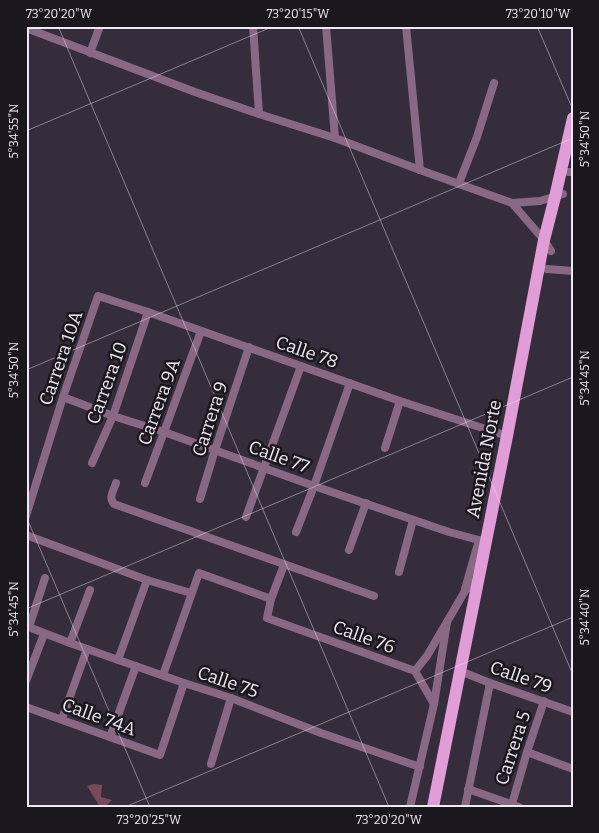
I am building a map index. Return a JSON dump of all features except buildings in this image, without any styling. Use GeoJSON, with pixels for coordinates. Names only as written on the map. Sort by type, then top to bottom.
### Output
{"type":"FeatureCollection","features":[{"type":"Feature","properties":{"kind":"main road","name":"Avenida Norte"},"geometry":{"type":"LineString","coordinates":[[441,807],[464,672],[482,541],[559,196],[573,118]]}},
{"type":"Feature","properties":{"kind":"main road","name":"Avenida Norte"},"geometry":{"type":"LineString","coordinates":[[559,196],[570,172],[573,148]]}},
{"type":"Feature","properties":{"kind":"main road","name":"Avenida Norte"},"geometry":{"type":"LineString","coordinates":[[433,807],[464,672],[547,269],[547,246]]}},
{"type":"Feature","properties":{"kind":"street"},"geometry":{"type":"LineString","coordinates":[[90,53],[100,26]]}},
{"type":"Feature","properties":{"kind":"street"},"geometry":{"type":"LineString","coordinates":[[253,26],[260,114]]}},
{"type":"Feature","properties":{"kind":"street"},"geometry":{"type":"LineString","coordinates":[[326,26],[335,138]]}},
{"type":"Feature","properties":{"kind":"street"},"geometry":{"type":"LineString","coordinates":[[406,26],[420,170]]}},
{"type":"Feature","properties":{"kind":"street"},"geometry":{"type":"LineString","coordinates":[[26,28],[260,114],[335,138],[512,202],[540,201],[559,196]]}},
{"type":"Feature","properties":{"kind":"street"},"geometry":{"type":"LineString","coordinates":[[459,183],[477,137],[494,83]]}},
{"type":"Feature","properties":{"kind":"street"},"geometry":{"type":"LineString","coordinates":[[512,202],[547,246]]}},
{"type":"Feature","properties":{"kind":"street"},"geometry":{"type":"LineString","coordinates":[[547,269],[573,271]]}},
{"type":"Feature","properties":{"kind":"street","name":"Calle 78"},"geometry":{"type":"LineString","coordinates":[[98,296],[506,436]]}},
{"type":"Feature","properties":{"kind":"street","name":"Carrera 10A"},"geometry":{"type":"LineString","coordinates":[[26,516],[63,397],[98,296]]}},
{"type":"Feature","properties":{"kind":"street","name":"Carrera 10"},"geometry":{"type":"LineString","coordinates":[[92,463],[112,416],[148,312]]}},
{"type":"Feature","properties":{"kind":"street","name":"Carrera 9A"},"geometry":{"type":"LineString","coordinates":[[145,483],[201,330]]}},
{"type":"Feature","properties":{"kind":"street","name":"Carrera 9"},"geometry":{"type":"LineString","coordinates":[[200,499],[249,347]]}},
{"type":"Feature","properties":{"kind":"street"},"geometry":{"type":"LineString","coordinates":[[246,517],[300,366]]}},
{"type":"Feature","properties":{"kind":"street"},"geometry":{"type":"LineString","coordinates":[[296,532],[350,383]]}},
{"type":"Feature","properties":{"kind":"street","name":"Calle 77"},"geometry":{"type":"LineString","coordinates":[[63,397],[112,416],[164,432],[314,486],[449,532],[482,541]]}},
{"type":"Feature","properties":{"kind":"street"},"geometry":{"type":"LineString","coordinates":[[385,448],[400,401]]}},
{"type":"Feature","properties":{"kind":"street"},"geometry":{"type":"LineString","coordinates":[[116,483],[110,498],[114,504],[374,596]]}},
{"type":"Feature","properties":{"kind":"street"},"geometry":{"type":"LineString","coordinates":[[349,550],[366,503]]}},
{"type":"Feature","properties":{"kind":"street"},"geometry":{"type":"LineString","coordinates":[[399,572],[413,520]]}},
{"type":"Feature","properties":{"kind":"street"},"geometry":{"type":"LineString","coordinates":[[26,535],[147,580],[191,593]]}},
{"type":"Feature","properties":{"kind":"street"},"geometry":{"type":"LineString","coordinates":[[434,704],[415,671],[427,656],[465,591],[482,541]]}},
{"type":"Feature","properties":{"kind":"street"},"geometry":{"type":"LineString","coordinates":[[163,675],[199,573],[271,599],[284,565]]}},
{"type":"Feature","properties":{"kind":"street"},"geometry":{"type":"LineString","coordinates":[[27,627],[45,578]]}},
{"type":"Feature","properties":{"kind":"street"},"geometry":{"type":"LineString","coordinates":[[465,591],[478,578]]}},
{"type":"Feature","properties":{"kind":"street"},"geometry":{"type":"LineString","coordinates":[[118,660],[147,580]]}},
{"type":"Feature","properties":{"kind":"street"},"geometry":{"type":"LineString","coordinates":[[70,644],[90,590]]}},
{"type":"Feature","properties":{"kind":"street","name":"Calle 76"},"geometry":{"type":"LineString","coordinates":[[271,599],[267,618],[415,671]]}},
{"type":"Feature","properties":{"kind":"street"},"geometry":{"type":"LineString","coordinates":[[410,807],[434,704],[447,622]]}},
{"type":"Feature","properties":{"kind":"street","name":"Calle 75"},"geometry":{"type":"LineString","coordinates":[[27,627],[70,644],[231,698],[321,733],[420,767]]}},
{"type":"Feature","properties":{"kind":"street"},"geometry":{"type":"LineString","coordinates":[[26,681],[44,634]]}},
{"type":"Feature","properties":{"kind":"street"},"geometry":{"type":"LineString","coordinates":[[62,719],[87,649]]}},
{"type":"Feature","properties":{"kind":"street"},"geometry":{"type":"LineString","coordinates":[[110,737],[136,666]]}},
{"type":"Feature","properties":{"kind":"street","name":"Calle 79"},"geometry":{"type":"LineString","coordinates":[[464,672],[573,712]]}},
{"type":"Feature","properties":{"kind":"street","name":"Calle 74A"},"geometry":{"type":"LineString","coordinates":[[26,707],[160,755],[184,683]]}},
{"type":"Feature","properties":{"kind":"street"},"geometry":{"type":"LineString","coordinates":[[465,807],[490,683]]}},
{"type":"Feature","properties":{"kind":"street"},"geometry":{"type":"LineString","coordinates":[[211,764],[231,698]]}},
{"type":"Feature","properties":{"kind":"street","name":"Carrera 5"},"geometry":{"type":"LineString","coordinates":[[515,805],[527,752],[544,701]]}},
{"type":"Feature","properties":{"kind":"street"},"geometry":{"type":"LineString","coordinates":[[527,752],[573,769]]}},
{"type":"Feature","properties":{"kind":"street"},"geometry":{"type":"LineString","coordinates":[[468,789],[515,805]]}},
{"type":"Feature","properties":{"kind":"shaded area"},"geometry":{"type":"Polygon","coordinates":[[[94,784],[102,785],[101,797],[112,800],[106,806],[100,807],[87,786],[94,784]]]}}]}
